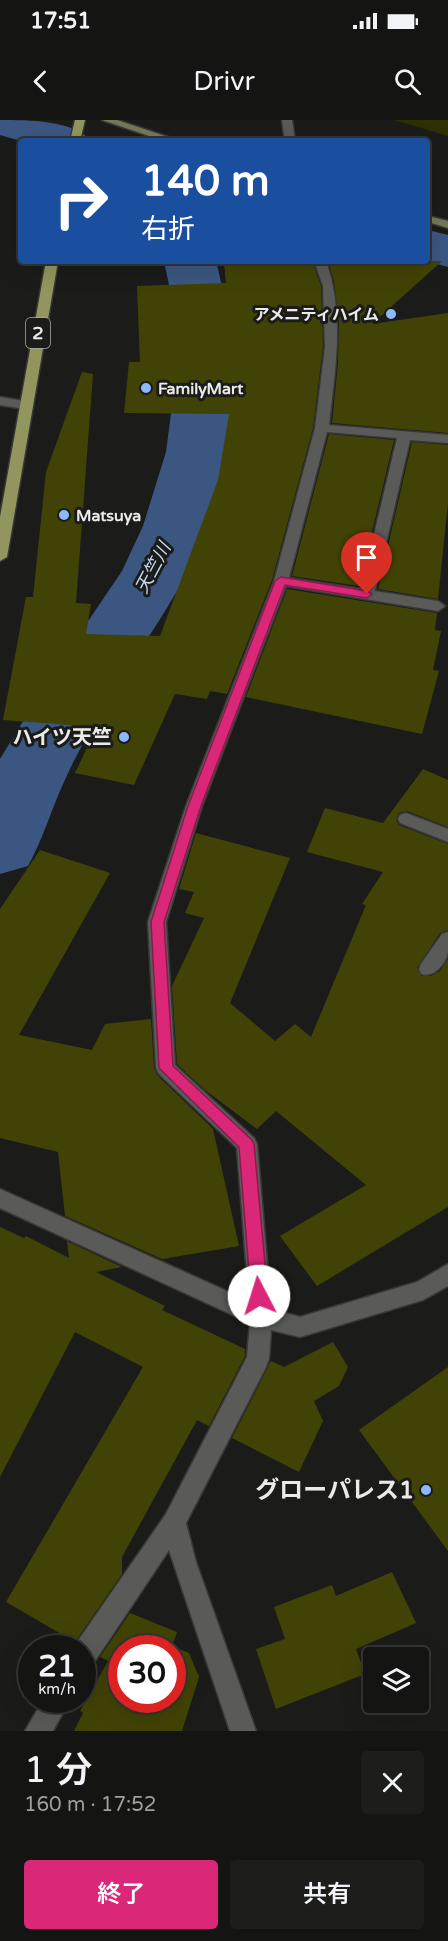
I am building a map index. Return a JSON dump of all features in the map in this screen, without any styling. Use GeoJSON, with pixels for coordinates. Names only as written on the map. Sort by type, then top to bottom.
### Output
{"type":"FeatureCollection","features":[{"type":"Feature","properties":{"kind":"main road","name":"2"},"geometry":{"type":"LineString","coordinates":[[0,557],[21,449],[25,405],[51,264]]}},
{"type":"Feature","properties":{"kind":"street"},"geometry":{"type":"LineString","coordinates":[[107,120],[165,138]]}},
{"type":"Feature","properties":{"kind":"street"},"geometry":{"type":"LineString","coordinates":[[287,120],[290,138]]}},
{"type":"Feature","properties":{"kind":"street"},"geometry":{"type":"LineString","coordinates":[[430,220],[448,225]]}},
{"type":"Feature","properties":{"kind":"street"},"geometry":{"type":"LineString","coordinates":[[96,1637],[174,1522],[258,1359],[261,1317],[247,1144],[166,1068],[158,922],[194,806],[281,581],[322,428],[331,347],[329,286],[321,264]]}},
{"type":"Feature","properties":{"kind":"street"},"geometry":{"type":"LineString","coordinates":[[0,401],[25,405]]}},
{"type":"Feature","properties":{"kind":"street"},"geometry":{"type":"LineString","coordinates":[[322,428],[448,439]]}},
{"type":"Feature","properties":{"kind":"street"},"geometry":{"type":"LineString","coordinates":[[367,594],[404,435]]}},
{"type":"Feature","properties":{"kind":"street"},"geometry":{"type":"LineString","coordinates":[[281,581],[438,606]]}},
{"type":"Feature","properties":{"kind":"street"},"geometry":{"type":"LineString","coordinates":[[406,819],[448,836]]}},
{"type":"Feature","properties":{"kind":"street"},"geometry":{"type":"LineString","coordinates":[[428,969],[448,939]]}},
{"type":"Feature","properties":{"kind":"street"},"geometry":{"type":"LineString","coordinates":[[0,1198],[261,1317],[300,1327],[423,1290],[448,1274]]}},
{"type":"Feature","properties":{"kind":"street"},"geometry":{"type":"LineString","coordinates":[[174,1522],[184,1562],[243,1731]]}},
{"type":"Feature","properties":{"kind":"street"},"geometry":{"type":"LineString","coordinates":[[38,1731],[49,1713]]}},
{"type":"Feature","properties":{"kind":"shaded area"},"geometry":{"type":"Polygon","coordinates":[[[395,120],[448,120],[448,136],[395,120]]]}},
{"type":"Feature","properties":{"kind":"building"},"geometry":{"type":"Polygon","coordinates":[[[430,261],[442,261],[372,324],[448,313],[448,433],[332,423],[338,363],[339,322],[334,281],[329,264],[430,264],[430,261]]]}},
{"type":"Feature","properties":{"kind":"building"},"geometry":{"type":"Polygon","coordinates":[[[224,264],[313,264],[321,286],[323,347],[313,428],[272,580],[227,694],[210,691],[207,699],[175,694],[134,785],[75,773],[97,727],[3,720],[26,597],[33,597],[46,472],[82,372],[93,374],[76,603],[91,604],[86,634],[160,636],[218,480],[229,414],[124,413],[129,362],[140,362],[137,286],[226,283],[224,264]]]}},
{"type":"Feature","properties":{"kind":"building"},"geometry":{"type":"Polygon","coordinates":[[[329,434],[394,440],[359,586],[292,576],[329,434]]]}},
{"type":"Feature","properties":{"kind":"building"},"geometry":{"type":"Polygon","coordinates":[[[412,442],[448,445],[448,503],[438,599],[378,589],[412,442]]]}},
{"type":"Feature","properties":{"kind":"building"},"geometry":{"type":"Polygon","coordinates":[[[287,589],[437,613],[435,630],[441,631],[433,670],[439,671],[422,734],[246,697],[287,589]]]}},
{"type":"Feature","properties":{"kind":"building"},"geometry":{"type":"Polygon","coordinates":[[[423,769],[448,780],[448,827],[407,811],[399,813],[396,820],[399,825],[448,844],[448,930],[440,933],[417,968],[421,976],[431,976],[440,971],[448,959],[448,1207],[317,1286],[280,1236],[366,1185],[276,1111],[257,1129],[205,1090],[177,1064],[172,986],[204,918],[185,913],[194,892],[179,889],[196,833],[290,858],[230,1003],[275,1041],[295,1024],[311,1037],[366,905],[362,904],[383,872],[307,852],[325,808],[383,823],[423,769]]]}},
{"type":"Feature","properties":{"kind":"building"},"geometry":{"type":"Polygon","coordinates":[[[40,850],[110,873],[19,1035],[92,1050],[105,1024],[151,1019],[154,1068],[157,1075],[213,1129],[239,1246],[162,1259],[65,1216],[58,1152],[0,1138],[0,909],[40,850]]]}},
{"type":"Feature","properties":{"kind":"building"},"geometry":{"type":"Polygon","coordinates":[[[0,1227],[24,1238],[26,1236],[69,1258],[67,1241],[122,1267],[96,1272],[165,1306],[162,1310],[245,1349],[245,1356],[209,1426],[197,1420],[122,1557],[122,1574],[80,1635],[63,1635],[6,1602],[143,1367],[75,1332],[0,1477],[0,1227]]]}},
{"type":"Feature","properties":{"kind":"building"},"geometry":{"type":"Polygon","coordinates":[[[333,1342],[348,1367],[339,1386],[314,1401],[323,1421],[299,1472],[232,1438],[271,1361],[284,1367],[333,1342]]]}},
{"type":"Feature","properties":{"kind":"building","name":"グローパレス1"},"geometry":{"type":"Polygon","coordinates":[[[448,1367],[448,1551],[359,1430],[448,1367]]]}},
{"type":"Feature","properties":{"kind":"building"},"geometry":{"type":"Polygon","coordinates":[[[392,1572],[416,1623],[356,1649],[363,1675],[276,1709],[256,1649],[285,1639],[274,1607],[332,1585],[336,1596],[392,1572]]]}},
{"type":"Feature","properties":{"kind":"building"},"geometry":{"type":"Polygon","coordinates":[[[130,1613],[177,1632],[176,1635],[115,1635],[130,1613]]]}},
{"type":"Feature","properties":{"kind":"building"},"geometry":{"type":"Polygon","coordinates":[[[108,1645],[108,1661],[100,1657],[108,1645]]]}},
{"type":"Feature","properties":{"kind":"building"},"geometry":{"type":"Polygon","coordinates":[[[186,1652],[189,1653],[199,1677],[182,1731],[74,1731],[83,1713],[96,1713],[96,1682],[108,1661],[108,1713],[186,1713],[186,1652]]]}},
{"type":"Feature","properties":{"kind":"waterway","name":"天竺川"},"geometry":{"type":"LineString","coordinates":[[0,120],[58,138]]}},
{"type":"Feature","properties":{"kind":"waterway"},"geometry":{"type":"LineString","coordinates":[[430,246],[448,251]]}},
{"type":"Feature","properties":{"kind":"waterway","name":"天竺川"},"geometry":{"type":"LineString","coordinates":[[0,845],[26,782],[63,714],[155,571],[188,489],[203,414],[205,375],[204,337],[199,299],[191,264]]}},
{"type":"Feature","properties":{"kind":"place","name":"アメニティハイム"},"geometry":{"type":"Point","coordinates":[391,314]}},
{"type":"Feature","properties":{"kind":"place","name":"FamilyMart"},"geometry":{"type":"Point","coordinates":[146,388]}},
{"type":"Feature","properties":{"kind":"place","name":"Matsuya"},"geometry":{"type":"Point","coordinates":[64,515]}},
{"type":"Feature","properties":{"kind":"place","name":"ハイツ天竺"},"geometry":{"type":"Point","coordinates":[124,737]}},
{"type":"Feature","properties":{"kind":"place","name":"グローパレス1"},"geometry":{"type":"Point","coordinates":[426,1490]}},
{"type":"Feature","properties":{"kind":"route"},"geometry":{"type":"LineString","coordinates":[[259,1296],[247,1144],[166,1068],[158,922],[194,806],[281,581],[367,594]]}}]}
